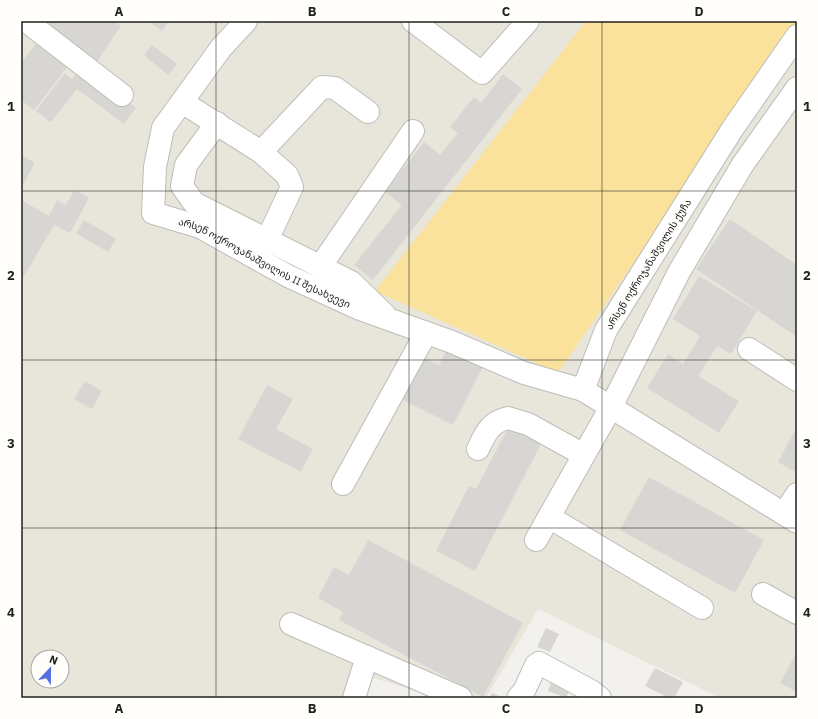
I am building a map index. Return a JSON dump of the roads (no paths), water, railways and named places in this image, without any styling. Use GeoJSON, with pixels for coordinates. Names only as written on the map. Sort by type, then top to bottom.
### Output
{"type":"FeatureCollection","features":[{"type":"Feature","properties":{"kind":"street"},"geometry":{"type":"LineString","coordinates":[[26,21],[122,95]]}},
{"type":"Feature","properties":{"kind":"street","name":"არსენ ოქროჯანაშვილის II შესახვევი"},"geometry":{"type":"LineString","coordinates":[[246,21],[221,48],[163,128],[156,167],[153,213],[200,227],[288,276],[360,309],[452,342],[524,373],[583,390]]}},
{"type":"Feature","properties":{"kind":"street"},"geometry":{"type":"LineString","coordinates":[[413,21],[482,73],[528,21]]}},
{"type":"Feature","properties":{"kind":"street","name":"არსენ ოქროჯანაშვილის ქუჩა"},"geometry":{"type":"LineString","coordinates":[[583,390],[606,330],[733,128],[797,36]]}},
{"type":"Feature","properties":{"kind":"street"},"geometry":{"type":"LineString","coordinates":[[261,152],[322,87],[335,88],[368,112]]}},
{"type":"Feature","properties":{"kind":"street"},"geometry":{"type":"LineString","coordinates":[[536,540],[611,408],[679,272],[743,164],[797,88]]}},
{"type":"Feature","properties":{"kind":"street"},"geometry":{"type":"LineString","coordinates":[[182,102],[261,152],[287,175],[292,187],[268,240]]}},
{"type":"Feature","properties":{"kind":"street"},"geometry":{"type":"LineString","coordinates":[[217,124],[186,165],[182,186],[194,203],[351,282],[389,319]]}},
{"type":"Feature","properties":{"kind":"street"},"geometry":{"type":"LineString","coordinates":[[320,267],[413,131]]}},
{"type":"Feature","properties":{"kind":"street"},"geometry":{"type":"LineString","coordinates":[[343,484],[426,333]]}},
{"type":"Feature","properties":{"kind":"street"},"geometry":{"type":"LineString","coordinates":[[749,349],[797,380]]}},
{"type":"Feature","properties":{"kind":"street"},"geometry":{"type":"LineString","coordinates":[[583,390],[791,518],[797,494]]}},
{"type":"Feature","properties":{"kind":"street"},"geometry":{"type":"LineString","coordinates":[[478,449],[486,431],[492,425],[508,418],[528,424],[584,455]]}},
{"type":"Feature","properties":{"kind":"street"},"geometry":{"type":"LineString","coordinates":[[549,517],[702,608]]}},
{"type":"Feature","properties":{"kind":"street"},"geometry":{"type":"LineString","coordinates":[[763,594],[797,613]]}},
{"type":"Feature","properties":{"kind":"street"},"geometry":{"type":"LineString","coordinates":[[291,624],[461,698]]}},
{"type":"Feature","properties":{"kind":"street"},"geometry":{"type":"LineString","coordinates":[[354,698],[366,656]]}},
{"type":"Feature","properties":{"kind":"street"},"geometry":{"type":"LineString","coordinates":[[518,698],[524,691],[536,665],[539,663],[591,691],[600,698]]}}]}
